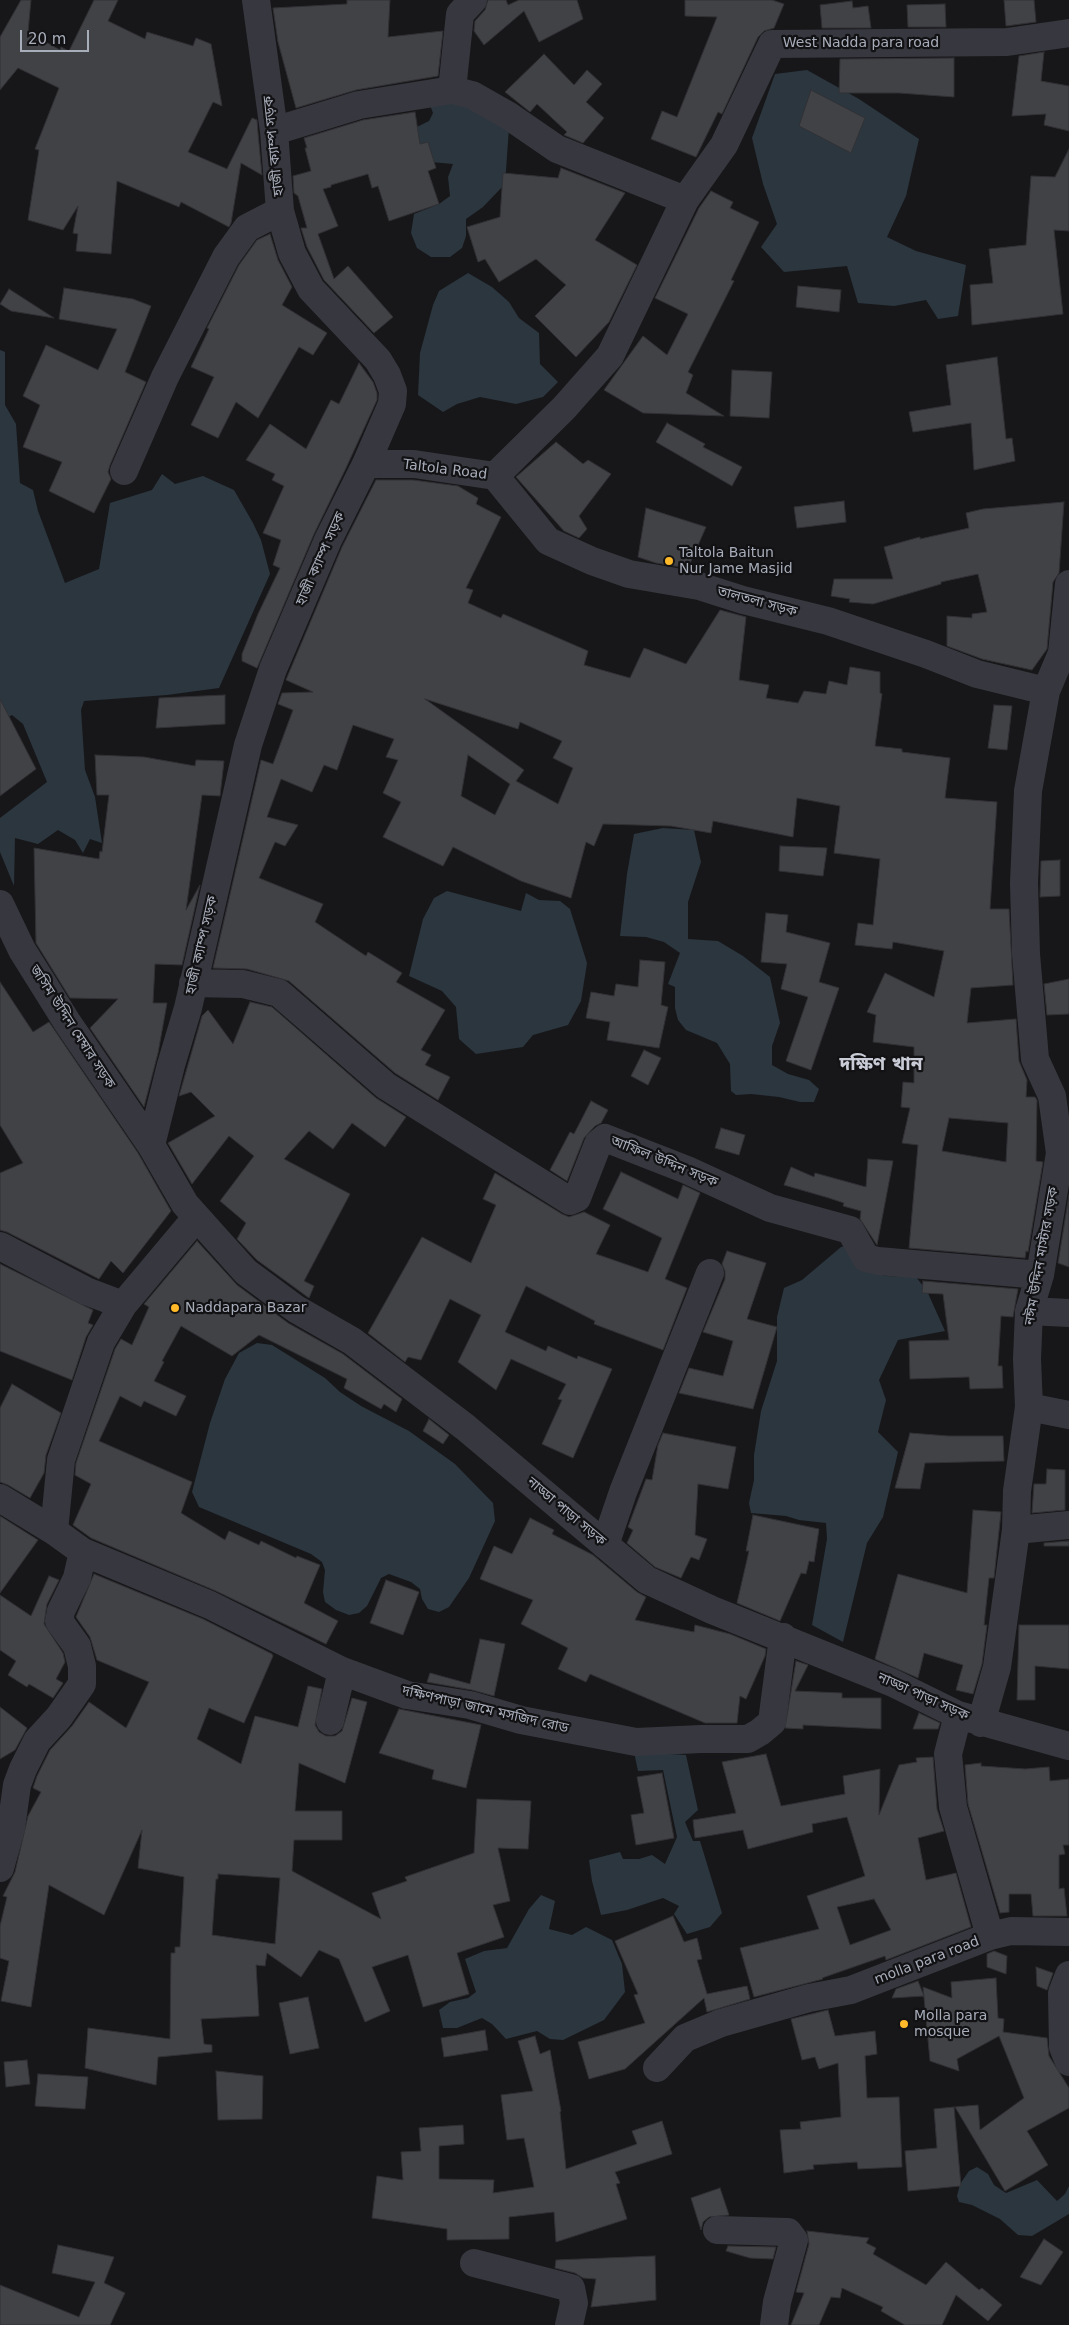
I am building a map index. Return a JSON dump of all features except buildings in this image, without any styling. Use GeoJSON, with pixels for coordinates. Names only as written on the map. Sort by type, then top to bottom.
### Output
{"type":"FeatureCollection","features":[{"type":"Feature","properties":{"kind":"street","name":"হাজী ক্যাম্প সড়ক"},"geometry":{"type":"LineString","coordinates":[[152,1145],[193,983],[248,745],[273,669],[328,540],[366,464],[392,404],[393,391],[387,375],[378,360],[311,289],[292,253],[280,211],[274,131],[256,0]]}},
{"type":"Feature","properties":{"kind":"street"},"geometry":{"type":"LineString","coordinates":[[452,90],[455,42],[460,14],[474,0]]}},
{"type":"Feature","properties":{"kind":"street","name":"West Nadda para road"},"geometry":{"type":"LineString","coordinates":[[495,476],[564,408],[610,356],[686,200],[724,144],[772,44],[1007,42],[1069,33]]}},
{"type":"Feature","properties":{"kind":"street"},"geometry":{"type":"LineString","coordinates":[[274,131],[359,105],[452,90],[472,95],[509,116],[557,149],[686,200]]}},
{"type":"Feature","properties":{"kind":"street"},"geometry":{"type":"LineString","coordinates":[[124,471],[165,376],[226,257],[247,228],[280,211]]}},
{"type":"Feature","properties":{"kind":"street","name":"Taltola Road"},"geometry":{"type":"LineString","coordinates":[[366,464],[414,464],[495,476]]}},
{"type":"Feature","properties":{"kind":"street","name":"তালতলা সড়ক"},"geometry":{"type":"LineString","coordinates":[[495,476],[548,541],[592,561],[629,574],[699,586],[743,600],[828,621],[926,654],[977,674],[1046,691]]}},
{"type":"Feature","properties":{"kind":"street","name":"নঈম উদ্দিন মাস্টার সড়ক"},"geometry":{"type":"LineString","coordinates":[[969,1719],[998,1667],[1016,1530],[1017,1491],[1030,1407],[1027,1359],[1029,1311],[1058,1223],[1060,1153],[1052,1096],[1035,1060],[1026,954],[1024,883],[1028,791],[1046,691],[1062,653],[1069,584]]}},
{"type":"Feature","properties":{"kind":"street","name":"জসিম উদ্দিন মেম্বার সড়ক"},"geometry":{"type":"LineString","coordinates":[[0,904],[22,950],[67,1022],[152,1145]]}},
{"type":"Feature","properties":{"kind":"street","name":"আফিল উদ্দিন সড়ক"},"geometry":{"type":"LineString","coordinates":[[193,983],[243,984],[279,993],[386,1086],[570,1201],[577,1198],[598,1144],[605,1138],[687,1170],[770,1208],[850,1230],[866,1258],[878,1261],[1040,1275]]}},
{"type":"Feature","properties":{"kind":"street","name":"নাড্ডা পাড়া সড়ক"},"geometry":{"type":"LineString","coordinates":[[152,1145],[185,1204],[246,1272],[296,1309],[352,1341],[465,1427],[647,1580],[712,1610],[783,1637],[893,1683],[969,1719],[1069,1746]]}},
{"type":"Feature","properties":{"kind":"street"},"geometry":{"type":"LineString","coordinates":[[54,1530],[61,1460],[101,1342],[123,1305],[196,1218]]}},
{"type":"Feature","properties":{"kind":"street"},"geometry":{"type":"LineString","coordinates":[[0,1246],[86,1291],[123,1305]]}},
{"type":"Feature","properties":{"kind":"street"},"geometry":{"type":"LineString","coordinates":[[605,1545],[623,1492],[710,1273]]}},
{"type":"Feature","properties":{"kind":"street"},"geometry":{"type":"LineString","coordinates":[[1029,1311],[1069,1313]]}},
{"type":"Feature","properties":{"kind":"street"},"geometry":{"type":"LineString","coordinates":[[1030,1407],[1069,1414]]}},
{"type":"Feature","properties":{"kind":"street","name":"দক্ষিণপাড়া জামে মসজিদ রোড"},"geometry":{"type":"LineString","coordinates":[[0,1498],[54,1530],[83,1552],[210,1605],[342,1671],[407,1695],[470,1705],[521,1720],[636,1742],[748,1739],[772,1722],[783,1637]]}},
{"type":"Feature","properties":{"kind":"street"},"geometry":{"type":"LineString","coordinates":[[1016,1530],[1069,1525]]}},
{"type":"Feature","properties":{"kind":"street"},"geometry":{"type":"LineString","coordinates":[[0,1868],[11,1828],[16,1785],[23,1768],[36,1741],[59,1717],[82,1684],[82,1666],[77,1646],[59,1622],[61,1611],[77,1578],[83,1552]]}},
{"type":"Feature","properties":{"kind":"street"},"geometry":{"type":"LineString","coordinates":[[330,1721],[342,1671]]}},
{"type":"Feature","properties":{"kind":"street","name":"molla para road"},"geometry":{"type":"LineString","coordinates":[[657,2068],[686,2038],[721,2023],[809,1998],[851,1990],[990,1936],[953,1807],[948,1754],[969,1719]]}},
{"type":"Feature","properties":{"kind":"street"},"geometry":{"type":"LineString","coordinates":[[990,1936],[1011,1931],[1069,1932]]}},
{"type":"Feature","properties":{"kind":"street"},"geometry":{"type":"LineString","coordinates":[[1069,1975],[1062,1992],[1063,2047],[1069,2062]]}},
{"type":"Feature","properties":{"kind":"street"},"geometry":{"type":"LineString","coordinates":[[717,2230],[788,2232],[794,2240],[777,2302],[774,2325]]}},
{"type":"Feature","properties":{"kind":"street"},"geometry":{"type":"LineString","coordinates":[[474,2263],[571,2288],[574,2303],[569,2325]]}},
{"type":"Feature","properties":{"kind":"shaded area"},"geometry":{"type":"Polygon","coordinates":[[[807,70],[859,99],[919,139],[906,196],[887,237],[916,251],[966,265],[958,316],[938,319],[926,300],[894,306],[858,303],[847,266],[784,272],[761,247],[777,224],[763,184],[752,138],[775,74],[807,70]]]}},
{"type":"Feature","properties":{"kind":"shaded area"},"geometry":{"type":"Polygon","coordinates":[[[452,92],[509,128],[505,184],[483,207],[466,219],[466,236],[462,248],[450,257],[431,257],[417,248],[411,233],[414,214],[439,204],[450,196],[448,177],[453,164],[431,162],[399,136],[429,121],[433,113],[427,97],[452,92]]]}},
{"type":"Feature","properties":{"kind":"shaded area"},"geometry":{"type":"Polygon","coordinates":[[[468,273],[492,287],[509,302],[519,318],[539,333],[540,364],[558,382],[543,397],[516,404],[480,397],[457,404],[443,412],[418,395],[420,353],[433,305],[439,291],[468,273]]]}},
{"type":"Feature","properties":{"kind":"shaded area"},"geometry":{"type":"Polygon","coordinates":[[[0,350],[5,352],[5,405],[16,424],[20,483],[33,490],[38,511],[65,583],[99,569],[110,503],[152,490],[162,474],[175,484],[203,476],[234,490],[261,540],[270,574],[219,688],[167,695],[84,701],[81,710],[85,770],[95,797],[102,843],[90,839],[83,853],[75,840],[58,830],[38,844],[15,838],[14,886],[0,852],[0,818],[47,782],[23,724],[12,715],[0,721],[0,350]]]}},
{"type":"Feature","properties":{"kind":"shaded area"},"geometry":{"type":"Polygon","coordinates":[[[663,828],[694,830],[701,862],[688,902],[688,939],[718,941],[743,956],[770,977],[780,1023],[772,1046],[772,1065],[788,1074],[809,1080],[819,1089],[814,1102],[800,1102],[779,1097],[751,1094],[736,1095],[731,1091],[730,1064],[717,1043],[686,1030],[678,1020],[675,1008],[675,987],[668,984],[680,953],[664,942],[646,937],[620,936],[634,834],[663,828]]]}},
{"type":"Feature","properties":{"kind":"shaded area"},"geometry":{"type":"Polygon","coordinates":[[[447,891],[521,911],[526,893],[539,900],[560,901],[570,909],[587,963],[581,1001],[568,1025],[533,1035],[523,1047],[476,1054],[459,1039],[456,1007],[442,991],[409,976],[423,919],[434,898],[447,891]]]}},
{"type":"Feature","properties":{"kind":"shaded area"},"geometry":{"type":"Polygon","coordinates":[[[853,1244],[864,1268],[885,1276],[916,1277],[927,1291],[945,1331],[898,1340],[879,1380],[886,1400],[878,1432],[898,1452],[883,1517],[867,1543],[843,1642],[812,1625],[827,1539],[826,1523],[799,1520],[786,1516],[751,1513],[749,1503],[754,1480],[754,1455],[761,1411],[777,1361],[777,1317],[784,1288],[802,1280],[841,1247],[853,1244]]]}},
{"type":"Feature","properties":{"kind":"shaded area"},"geometry":{"type":"Polygon","coordinates":[[[257,1343],[272,1345],[325,1378],[340,1392],[361,1406],[409,1431],[455,1464],[493,1503],[495,1521],[469,1578],[449,1607],[439,1612],[428,1609],[422,1599],[420,1589],[411,1582],[389,1574],[381,1578],[367,1606],[359,1613],[349,1615],[336,1610],[325,1602],[323,1592],[325,1570],[322,1562],[311,1554],[199,1507],[192,1492],[210,1423],[225,1379],[239,1353],[257,1343]]]}},
{"type":"Feature","properties":{"kind":"shaded area"},"geometry":{"type":"Polygon","coordinates":[[[634,1752],[686,1755],[698,1810],[685,1822],[693,1841],[700,1841],[722,1913],[710,1927],[687,1934],[674,1914],[679,1906],[663,1898],[627,1910],[601,1915],[592,1881],[589,1860],[620,1852],[623,1859],[639,1859],[652,1855],[665,1864],[677,1837],[663,1770],[638,1771],[634,1752]]]}},
{"type":"Feature","properties":{"kind":"shaded area"},"geometry":{"type":"Polygon","coordinates":[[[541,1895],[555,1901],[549,1929],[572,1935],[586,1927],[612,1940],[622,1964],[625,1992],[604,2020],[563,2040],[550,2039],[537,2031],[506,2039],[492,2024],[482,2018],[457,2028],[443,2028],[439,2010],[450,2002],[468,1998],[476,1992],[465,1959],[484,1951],[507,1948],[529,1909],[541,1895]]]}},
{"type":"Feature","properties":{"kind":"shaded area"},"geometry":{"type":"Polygon","coordinates":[[[977,2167],[988,2174],[994,2185],[1006,2193],[1037,2180],[1057,2201],[1065,2194],[1069,2186],[1069,2214],[1032,2236],[1018,2235],[1000,2219],[972,2205],[959,2202],[957,2196],[960,2184],[969,2171],[977,2167]]]}},
{"type":"Feature","properties":{"kind":"place","name":"Taltola Baitun Nur Jame Masjid"},"geometry":{"type":"Point","coordinates":[669,561]}},
{"type":"Feature","properties":{"kind":"place","name":"Naddapara Bazar"},"geometry":{"type":"Point","coordinates":[175,1308]}},
{"type":"Feature","properties":{"kind":"place","name":"Molla para mosque"},"geometry":{"type":"Point","coordinates":[904,2024]}},
{"type":"Feature","properties":{"kind":"district","name":"দক্ষিণ খান"},"geometry":{"type":"Point","coordinates":[881,1065]}}]}
